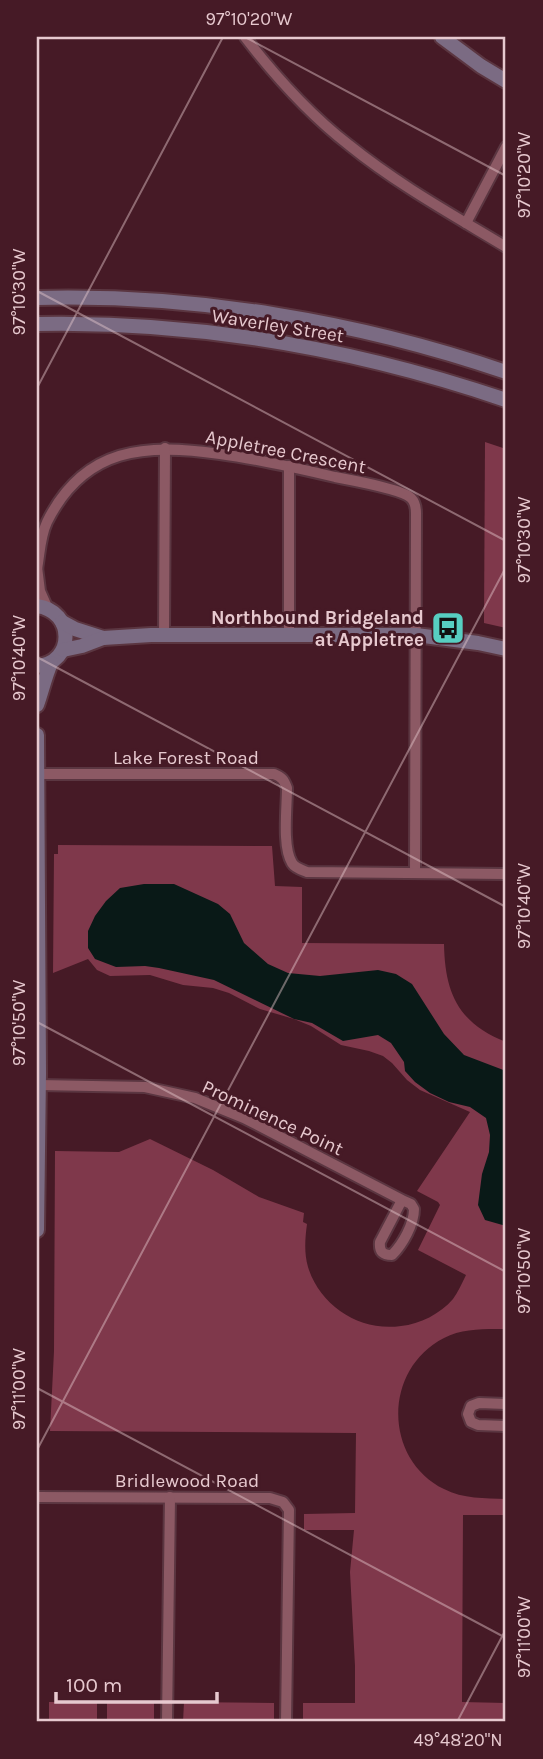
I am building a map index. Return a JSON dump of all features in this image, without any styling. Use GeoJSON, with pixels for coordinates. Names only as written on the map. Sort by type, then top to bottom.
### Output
{"type":"FeatureCollection","features":[{"type":"Feature","properties":{"kind":"street"},"geometry":{"type":"LineString","coordinates":[[245,37],[288,88],[333,132],[382,170],[506,247]]}},
{"type":"Feature","properties":{"kind":"street"},"geometry":{"type":"LineString","coordinates":[[442,37],[481,66],[506,80]]}},
{"type":"Feature","properties":{"kind":"street"},"geometry":{"type":"LineString","coordinates":[[466,223],[506,146]]}},
{"type":"Feature","properties":{"kind":"street","name":"Waverley Street"},"geometry":{"type":"LineString","coordinates":[[37,298],[124,299],[278,316],[417,345],[506,372]]}},
{"type":"Feature","properties":{"kind":"street","name":"Waverley Street"},"geometry":{"type":"LineString","coordinates":[[37,324],[166,329],[270,341],[386,364],[506,400]]}},
{"type":"Feature","properties":{"kind":"street"},"geometry":{"type":"LineString","coordinates":[[164,635],[165,448]]}},
{"type":"Feature","properties":{"kind":"street","name":"Appletree Crescent"},"geometry":{"type":"LineString","coordinates":[[42,608],[37,568],[41,540],[46,523],[68,490],[97,465],[137,450],[193,450],[289,466],[410,497],[414,501],[416,513],[416,635]]}},
{"type":"Feature","properties":{"kind":"street"},"geometry":{"type":"LineString","coordinates":[[289,466],[289,636]]}},
{"type":"Feature","properties":{"kind":"street"},"geometry":{"type":"LineString","coordinates":[[42,608],[53,612],[62,622],[75,629],[103,638]]}},
{"type":"Feature","properties":{"kind":"street"},"geometry":{"type":"LineString","coordinates":[[37,705],[41,695],[44,665],[56,659],[63,650],[66,640],[62,622]]}},
{"type":"Feature","properties":{"kind":"street"},"geometry":{"type":"LineString","coordinates":[[63,650],[103,638],[164,635],[416,635],[506,649]]}},
{"type":"Feature","properties":{"kind":"street"},"geometry":{"type":"LineString","coordinates":[[415,873],[416,635]]}},
{"type":"Feature","properties":{"kind":"street"},"geometry":{"type":"LineString","coordinates":[[37,735],[37,1230]]}},
{"type":"Feature","properties":{"kind":"street","name":"Lake Forest Road"},"geometry":{"type":"LineString","coordinates":[[37,774],[274,774],[284,781],[287,788],[288,849],[293,864],[301,870],[506,874]]}},
{"type":"Feature","properties":{"kind":"street","name":"Prominence Point"},"geometry":{"type":"LineString","coordinates":[[39,1086],[145,1087],[195,1098],[244,1118],[402,1200]]}},
{"type":"Feature","properties":{"kind":"street"},"geometry":{"type":"LineString","coordinates":[[402,1200],[411,1205],[414,1215],[398,1250],[393,1255],[386,1255],[379,1248],[380,1242],[402,1200]]}},
{"type":"Feature","properties":{"kind":"street"},"geometry":{"type":"LineString","coordinates":[[506,1404],[479,1403],[471,1406],[468,1414],[471,1422],[478,1425],[506,1426]]}},
{"type":"Feature","properties":{"kind":"street","name":"Bridlewood Road"},"geometry":{"type":"LineString","coordinates":[[37,1497],[270,1498],[283,1502],[289,1510],[286,1722]]}},
{"type":"Feature","properties":{"kind":"street"},"geometry":{"type":"LineString","coordinates":[[167,1722],[170,1497]]}},
{"type":"Feature","properties":{"kind":"shaded area"},"geometry":{"type":"Polygon","coordinates":[[[485,442],[506,449],[506,628],[484,623],[485,442]]]}},
{"type":"Feature","properties":{"kind":"shaded area"},"geometry":{"type":"Polygon","coordinates":[[[58,845],[272,846],[275,886],[302,887],[302,943],[444,944],[447,977],[457,1004],[476,1026],[506,1042],[506,1329],[459,1332],[444,1338],[424,1352],[410,1370],[401,1391],[398,1414],[401,1436],[410,1457],[424,1475],[444,1489],[459,1495],[506,1499],[506,1515],[463,1515],[462,1702],[506,1703],[506,1722],[303,1722],[303,1703],[355,1703],[350,1572],[354,1530],[304,1530],[304,1514],[355,1513],[356,1433],[50,1431],[54,1351],[55,1151],[119,1152],[150,1139],[213,1170],[259,1197],[304,1213],[303,1222],[307,1224],[305,1246],[308,1267],[322,1294],[344,1313],[357,1320],[371,1325],[401,1326],[436,1314],[453,1299],[466,1275],[418,1250],[440,1205],[417,1191],[470,1112],[420,1090],[383,1056],[341,1045],[311,1026],[260,1009],[229,993],[213,988],[183,985],[150,975],[110,976],[97,970],[88,959],[53,973],[54,854],[58,854],[58,845]]]}},
{"type":"Feature","properties":{"kind":"shaded area"},"geometry":{"type":"Polygon","coordinates":[[[144,884],[174,884],[218,904],[230,914],[244,943],[268,964],[288,973],[320,976],[378,970],[396,974],[412,984],[444,1034],[464,1055],[506,1071],[506,1226],[485,1220],[478,1205],[482,1174],[489,1152],[490,1135],[486,1118],[470,1107],[449,1102],[430,1093],[415,1082],[405,1071],[404,1062],[391,1043],[378,1035],[343,1041],[312,1023],[294,1019],[214,980],[145,966],[116,967],[95,959],[88,948],[88,931],[95,916],[120,888],[144,884]]]}},
{"type":"Feature","properties":{"kind":"shaded area"},"geometry":{"type":"Polygon","coordinates":[[[49,1702],[97,1702],[97,1722],[49,1722],[49,1702]]]}},
{"type":"Feature","properties":{"kind":"shaded area"},"geometry":{"type":"Polygon","coordinates":[[[107,1702],[154,1702],[154,1722],[107,1722],[107,1702]]]}},
{"type":"Feature","properties":{"kind":"shaded area"},"geometry":{"type":"Polygon","coordinates":[[[184,1702],[274,1703],[274,1722],[183,1722],[184,1702]]]}},
{"type":"Feature","properties":{"kind":"place","name":"Northbound Bridgeland at Appletree"},"geometry":{"type":"Point","coordinates":[448,628]}}]}
